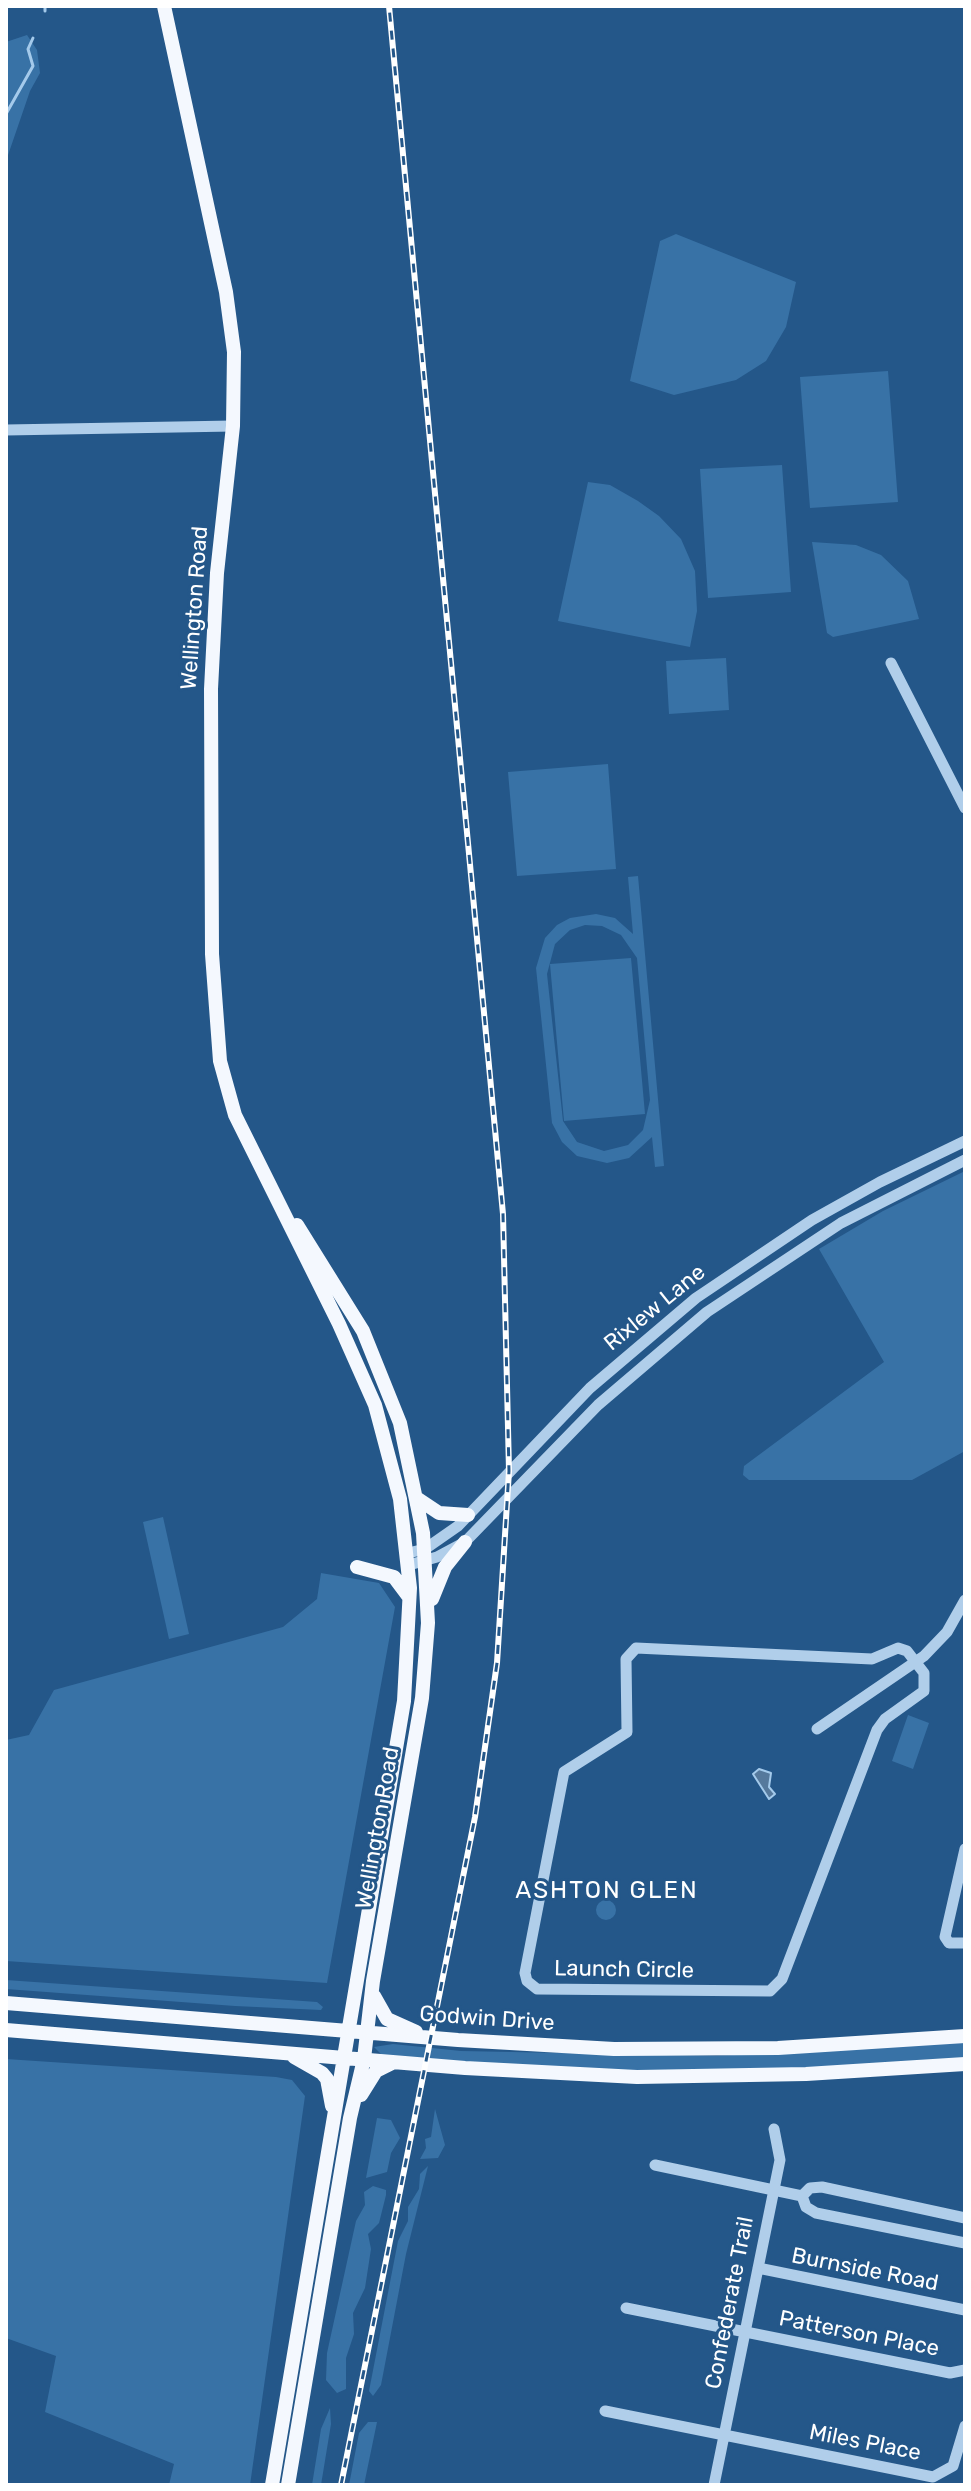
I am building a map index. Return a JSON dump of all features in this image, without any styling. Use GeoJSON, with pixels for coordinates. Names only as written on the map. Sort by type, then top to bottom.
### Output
{"type":"FeatureCollection","features":[{"type":"Feature","properties":{"kind":"main road","name":"Wellington Road"},"geometry":{"type":"LineString","coordinates":[[164,6],[229,305],[235,365],[233,426],[212,654],[210,810],[214,1011],[226,1089],[247,1140],[282,1206],[375,1405],[400,1499],[410,1601],[404,1701],[272,2485]]}},
{"type":"Feature","properties":{"kind":"main road","name":"Wellington Road"},"geometry":{"type":"LineString","coordinates":[[282,1206],[318,1255],[367,1338],[400,1423],[418,1499],[426,1555],[428,1623],[422,1698],[373,1981],[364,2059],[350,2118],[288,2485]]}},
{"type":"Feature","properties":{"kind":"main road"},"geometry":{"type":"LineString","coordinates":[[418,1499],[439,1513],[468,1515]]}},
{"type":"Feature","properties":{"kind":"main road"},"geometry":{"type":"LineString","coordinates":[[428,1623],[438,1583],[465,1542]]}},
{"type":"Feature","properties":{"kind":"main road"},"geometry":{"type":"LineString","coordinates":[[357,1567],[394,1577],[406,1590],[410,1601]]}},
{"type":"Feature","properties":{"kind":"main road"},"geometry":{"type":"LineString","coordinates":[[373,1981],[375,2002],[384,2016],[432,2038]]}},
{"type":"Feature","properties":{"kind":"main road","name":"Godwin Drive"},"geometry":{"type":"LineString","coordinates":[[6,2003],[432,2038],[599,2048],[719,2050],[965,2036]]}},
{"type":"Feature","properties":{"kind":"main road"},"geometry":{"type":"LineString","coordinates":[[6,2030],[394,2062],[637,2077],[806,2074],[965,2064]]}},
{"type":"Feature","properties":{"kind":"main road"},"geometry":{"type":"LineString","coordinates":[[283,2053],[322,2073],[327,2079],[333,2116]]}},
{"type":"Feature","properties":{"kind":"main road"},"geometry":{"type":"LineString","coordinates":[[350,2118],[368,2080],[394,2062]]}},
{"type":"Feature","properties":{"kind":"street"},"geometry":{"type":"LineString","coordinates":[[6,430],[233,426]]}},
{"type":"Feature","properties":{"kind":"street"},"geometry":{"type":"LineString","coordinates":[[891,663],[965,808]]}},
{"type":"Feature","properties":{"kind":"street","name":"Rixlew Lane"},"geometry":{"type":"LineString","coordinates":[[426,1555],[590,1388],[696,1298],[812,1220],[880,1182],[965,1141]]}},
{"type":"Feature","properties":{"kind":"street","name":"Rixlew Lane"},"geometry":{"type":"LineString","coordinates":[[408,1559],[465,1542],[598,1405],[707,1312],[841,1223],[965,1160]]}},
{"type":"Feature","properties":{"kind":"street"},"geometry":{"type":"LineString","coordinates":[[817,1729],[917,1660],[947,1632],[965,1600]]}},
{"type":"Feature","properties":{"kind":"street","name":"Launch Circle"},"geometry":{"type":"LineString","coordinates":[[636,1648],[872,1659],[898,1648],[917,1660],[927,1686],[880,1724],[777,1985],[762,1992],[537,1989],[527,1981],[525,1973],[564,1772],[627,1732],[629,1652],[636,1648]]}},
{"type":"Feature","properties":{"kind":"street"},"geometry":{"type":"LineString","coordinates":[[965,1849],[945,1937],[949,1943],[965,1943]]}},
{"type":"Feature","properties":{"kind":"street","name":"Confederate Trail"},"geometry":{"type":"LineString","coordinates":[[714,2485],[780,2160],[774,2129]]}},
{"type":"Feature","properties":{"kind":"street"},"geometry":{"type":"LineString","coordinates":[[655,2165],[802,2196]]}},
{"type":"Feature","properties":{"kind":"street"},"geometry":{"type":"LineString","coordinates":[[802,2196],[810,2188],[822,2187],[965,2218]]}},
{"type":"Feature","properties":{"kind":"street"},"geometry":{"type":"LineString","coordinates":[[802,2196],[806,2207],[816,2213],[965,2243]]}},
{"type":"Feature","properties":{"kind":"street","name":"Burnside Road"},"geometry":{"type":"LineString","coordinates":[[758,2268],[965,2310]]}},
{"type":"Feature","properties":{"kind":"street","name":"Patterson Place"},"geometry":{"type":"LineString","coordinates":[[626,2308],[950,2373],[965,2370]]}},
{"type":"Feature","properties":{"kind":"street","name":"Miles Place"},"geometry":{"type":"LineString","coordinates":[[605,2411],[933,2477],[953,2466],[965,2426]]}},
{"type":"Feature","properties":{"kind":"shaded area"},"geometry":{"type":"Polygon","coordinates":[[[27,35],[37,50],[40,73],[30,91],[6,161],[6,42],[27,35]]]}},
{"type":"Feature","properties":{"kind":"shaded area"},"geometry":{"type":"Polygon","coordinates":[[[676,234],[796,282],[786,327],[766,361],[736,380],[674,395],[630,381],[660,241],[676,234]]]}},
{"type":"Feature","properties":{"kind":"shaded area"},"geometry":{"type":"Polygon","coordinates":[[[888,371],[898,502],[810,508],[800,377],[888,371]]]}},
{"type":"Feature","properties":{"kind":"shaded area"},"geometry":{"type":"Polygon","coordinates":[[[782,465],[791,592],[708,598],[700,469],[782,465]]]}},
{"type":"Feature","properties":{"kind":"shaded area"},"geometry":{"type":"Polygon","coordinates":[[[588,482],[610,485],[638,501],[659,516],[681,539],[695,571],[697,611],[690,647],[558,621],[588,482]]]}},
{"type":"Feature","properties":{"kind":"shaded area"},"geometry":{"type":"Polygon","coordinates":[[[812,542],[856,545],[881,555],[908,581],[919,619],[833,637],[827,633],[812,542]]]}},
{"type":"Feature","properties":{"kind":"shaded area"},"geometry":{"type":"Polygon","coordinates":[[[726,658],[729,710],[669,714],[666,661],[726,658]]]}},
{"type":"Feature","properties":{"kind":"shaded area"},"geometry":{"type":"Polygon","coordinates":[[[608,764],[616,869],[517,876],[508,772],[608,764]]]}},
{"type":"Feature","properties":{"kind":"shaded area"},"geometry":{"type":"Polygon","coordinates":[[[638,876],[664,1166],[655,1167],[652,1137],[629,1158],[607,1163],[577,1156],[562,1142],[552,1123],[536,968],[545,938],[557,925],[570,918],[596,914],[615,918],[633,934],[628,877],[638,876]],[[585,925],[570,930],[555,944],[547,974],[563,1121],[577,1142],[604,1151],[628,1145],[643,1130],[650,1100],[637,958],[621,935],[602,926],[585,925]]]}},
{"type":"Feature","properties":{"kind":"shaded area"},"geometry":{"type":"Polygon","coordinates":[[[631,958],[645,1114],[564,1121],[550,964],[631,958]]]}},
{"type":"Feature","properties":{"kind":"shaded area"},"geometry":{"type":"Polygon","coordinates":[[[965,1171],[965,1451],[912,1480],[749,1480],[743,1475],[744,1466],[884,1362],[819,1249],[883,1211],[965,1171]]]}},
{"type":"Feature","properties":{"kind":"shaded area"},"geometry":{"type":"Polygon","coordinates":[[[163,1517],[189,1634],[169,1639],[143,1522],[163,1517]]]}},
{"type":"Feature","properties":{"kind":"shaded area"},"geometry":{"type":"Polygon","coordinates":[[[321,1573],[379,1583],[395,1607],[327,1983],[6,1961],[6,1740],[29,1735],[54,1690],[283,1627],[317,1599],[321,1573]]]}},
{"type":"Feature","properties":{"kind":"shaded area"},"geometry":{"type":"Polygon","coordinates":[[[908,1715],[929,1723],[913,1769],[892,1761],[908,1715]]]}},
{"type":"Feature","properties":{"kind":"shaded area"},"geometry":{"type":"Polygon","coordinates":[[[759,1769],[771,1773],[769,1787],[775,1794],[769,1799],[753,1774],[759,1769]]]}},
{"type":"Feature","properties":{"kind":"shaded area"},"geometry":{"type":"Polygon","coordinates":[[[606,1900],[613,1903],[616,1910],[613,1917],[606,1920],[599,1917],[596,1910],[599,1903],[606,1900]]]}},
{"type":"Feature","properties":{"kind":"shaded area"},"geometry":{"type":"Polygon","coordinates":[[[6,1980],[317,2002],[323,2007],[321,2010],[235,2006],[6,1989],[6,1980]]]}},
{"type":"Feature","properties":{"kind":"shaded area"},"geometry":{"type":"Polygon","coordinates":[[[965,2042],[965,2059],[806,2068],[598,2071],[383,2056],[374,2047],[393,2044],[461,2051],[716,2056],[965,2042]]]}},
{"type":"Feature","properties":{"kind":"shaded area"},"geometry":{"type":"Polygon","coordinates":[[[6,2059],[276,2077],[292,2080],[305,2096],[250,2485],[169,2485],[174,2464],[45,2412],[56,2356],[6,2338],[6,2059]]]}},
{"type":"Feature","properties":{"kind":"shaded area"},"geometry":{"type":"Polygon","coordinates":[[[435,2109],[445,2145],[438,2158],[420,2159],[426,2148],[425,2139],[431,2137],[435,2109]]]}},
{"type":"Feature","properties":{"kind":"shaded area"},"geometry":{"type":"Polygon","coordinates":[[[377,2118],[391,2120],[400,2138],[391,2153],[387,2172],[366,2178],[377,2118]]]}},
{"type":"Feature","properties":{"kind":"shaded area"},"geometry":{"type":"Polygon","coordinates":[[[428,2166],[406,2254],[381,2385],[373,2396],[369,2391],[398,2241],[408,2221],[408,2207],[419,2189],[420,2174],[428,2166]]]}},
{"type":"Feature","properties":{"kind":"shaded area"},"geometry":{"type":"Polygon","coordinates":[[[373,2186],[386,2190],[386,2195],[379,2223],[368,2234],[371,2249],[365,2288],[353,2313],[354,2334],[346,2358],[346,2389],[337,2393],[326,2380],[327,2353],[356,2221],[365,2205],[364,2192],[373,2186]]]}},
{"type":"Feature","properties":{"kind":"shaded area"},"geometry":{"type":"Polygon","coordinates":[[[330,2408],[331,2424],[321,2485],[312,2485],[321,2429],[330,2408]]]}},
{"type":"Feature","properties":{"kind":"shaded area"},"geometry":{"type":"Polygon","coordinates":[[[368,2422],[377,2422],[364,2485],[349,2485],[359,2433],[368,2422]]]}},
{"type":"Feature","properties":{"kind":"waterway"},"geometry":{"type":"LineString","coordinates":[[45,6],[45,11]]}},
{"type":"Feature","properties":{"kind":"waterway"},"geometry":{"type":"LineString","coordinates":[[6,114],[33,66],[28,49],[33,38]]}},
{"type":"Feature","properties":{"kind":"railway"},"geometry":{"type":"LineString","coordinates":[[341,2485],[475,1817],[497,1663],[509,1471],[503,1214],[389,6]]}},
{"type":"Feature","properties":{"kind":"district","name":"ASHTON GLEN"},"geometry":{"type":"Point","coordinates":[607,1891]}}]}
